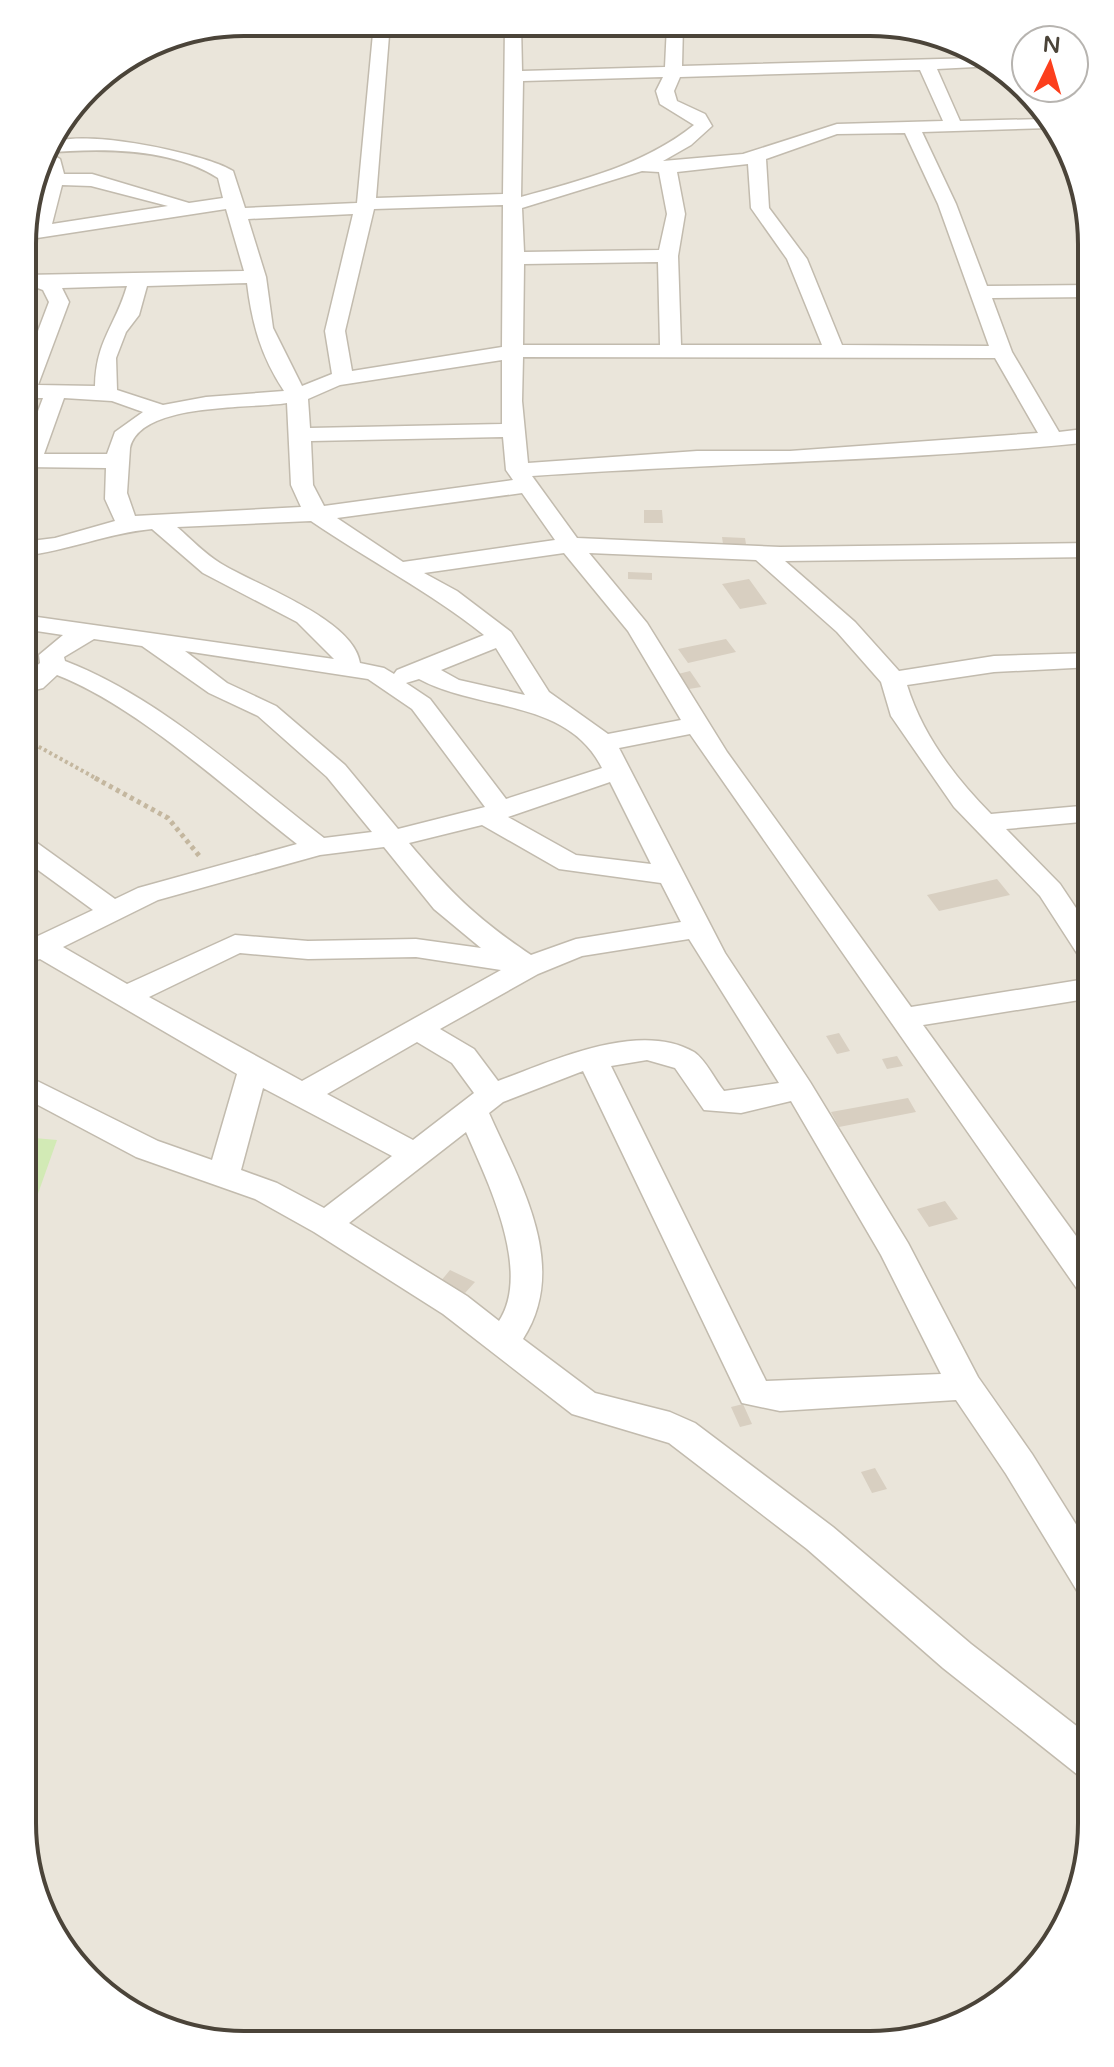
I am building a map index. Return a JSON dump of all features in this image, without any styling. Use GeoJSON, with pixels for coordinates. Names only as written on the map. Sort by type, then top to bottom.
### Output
{"type":"FeatureCollection","features":[{"type":"Feature","properties":{"kind":"street"},"geometry":{"type":"LineString","coordinates":[[343,378],[340,376],[335,331],[354,240],[366,206],[381,36]]}},
{"type":"Feature","properties":{"kind":"street"},"geometry":{"type":"LineString","coordinates":[[513,36],[515,127],[512,202],[515,258],[512,430],[522,478],[570,545],[638,628],[715,754],[1078,1264]]}},
{"type":"Feature","properties":{"kind":"street"},"geometry":{"type":"LineString","coordinates":[[37,231],[192,207],[512,202],[636,165],[687,142],[703,126],[699,118],[669,104],[665,91],[673,73],[675,36]]}},
{"type":"Feature","properties":{"kind":"street"},"geometry":{"type":"LineString","coordinates":[[955,64],[965,59]]}},
{"type":"Feature","properties":{"kind":"street"},"geometry":{"type":"LineString","coordinates":[[513,76],[973,63]]}},
{"type":"Feature","properties":{"kind":"street"},"geometry":{"type":"LineString","coordinates":[[926,65],[953,124]]}},
{"type":"Feature","properties":{"kind":"street"},"geometry":{"type":"LineString","coordinates":[[636,165],[667,167],[757,156],[812,134],[910,125],[1039,124]]}},
{"type":"Feature","properties":{"kind":"street"},"geometry":{"type":"LineString","coordinates":[[910,125],[947,204],[1002,352],[1021,390],[1053,439]]}},
{"type":"Feature","properties":{"kind":"street"},"geometry":{"type":"LineString","coordinates":[[61,145],[105,146],[197,159],[216,166],[226,175],[256,277],[263,328],[279,367],[297,395],[302,485],[316,514],[448,596],[502,637],[529,685],[553,709],[603,743],[697,929],[799,1089],[896,1252],[965,1386],[1019,1464],[1078,1560]]}},
{"type":"Feature","properties":{"kind":"street"},"geometry":{"type":"LineString","coordinates":[[757,156],[760,208],[797,259],[835,353]]}},
{"type":"Feature","properties":{"kind":"street"},"geometry":{"type":"LineString","coordinates":[[38,220],[54,179],[53,163]]}},
{"type":"Feature","properties":{"kind":"street"},"geometry":{"type":"LineString","coordinates":[[667,167],[676,214],[668,256],[671,350]]}},
{"type":"Feature","properties":{"kind":"street"},"geometry":{"type":"LineString","coordinates":[[54,179],[92,180],[192,207]]}},
{"type":"Feature","properties":{"kind":"street"},"geometry":{"type":"LineString","coordinates":[[515,258],[668,256]]}},
{"type":"Feature","properties":{"kind":"street"},"geometry":{"type":"LineString","coordinates":[[36,280],[256,277]]}},
{"type":"Feature","properties":{"kind":"street"},"geometry":{"type":"LineString","coordinates":[[106,392],[106,358],[116,331],[129,315],[139,279]]}},
{"type":"Feature","properties":{"kind":"street"},"geometry":{"type":"LineString","coordinates":[[36,281],[51,286],[59,302],[36,361]]}},
{"type":"Feature","properties":{"kind":"street"},"geometry":{"type":"LineString","coordinates":[[978,292],[1078,291]]}},
{"type":"Feature","properties":{"kind":"street"},"geometry":{"type":"LineString","coordinates":[[128,524],[119,509],[113,486],[118,446],[123,437],[162,413],[249,398],[297,395],[343,378],[435,368],[513,351],[1002,352]]}},
{"type":"Feature","properties":{"kind":"street"},"geometry":{"type":"LineString","coordinates":[[36,392],[106,392],[131,397],[162,413]]}},
{"type":"Feature","properties":{"kind":"street"},"geometry":{"type":"LineString","coordinates":[[36,439],[56,392]]}},
{"type":"Feature","properties":{"kind":"street"},"geometry":{"type":"LineString","coordinates":[[299,435],[512,430]]}},
{"type":"Feature","properties":{"kind":"street"},"geometry":{"type":"LineString","coordinates":[[36,547],[57,545],[128,524],[316,514],[522,478],[697,458],[790,458],[1078,436]]}},
{"type":"Feature","properties":{"kind":"street"},"geometry":{"type":"LineString","coordinates":[[36,460],[118,461]]}},
{"type":"Feature","properties":{"kind":"street"},"geometry":{"type":"LineString","coordinates":[[156,521],[211,568],[306,617],[346,653],[348,669]]}},
{"type":"Feature","properties":{"kind":"street"},"geometry":{"type":"LineString","coordinates":[[402,569],[570,545],[763,554],[1078,550]]}},
{"type":"Feature","properties":{"kind":"street"},"geometry":{"type":"LineString","coordinates":[[763,554],[846,627],[893,680],[904,716],[963,801],[1050,890],[1078,933]]}},
{"type":"Feature","properties":{"kind":"street"},"geometry":{"type":"LineString","coordinates":[[36,624],[138,636],[375,673],[421,704],[494,813],[569,863],[668,875]]}},
{"type":"Feature","properties":{"kind":"street"},"geometry":{"type":"LineString","coordinates":[[53,665],[51,655],[62,645],[92,631]]}},
{"type":"Feature","properties":{"kind":"street"},"geometry":{"type":"LineString","coordinates":[[138,636],[172,653],[218,688],[267,711],[336,771],[444,903],[470,927],[526,965]]}},
{"type":"Feature","properties":{"kind":"street"},"geometry":{"type":"LineString","coordinates":[[389,682],[502,637]]}},
{"type":"Feature","properties":{"kind":"street"},"geometry":{"type":"LineString","coordinates":[[893,680],[994,664],[1078,661]]}},
{"type":"Feature","properties":{"kind":"street"},"geometry":{"type":"LineString","coordinates":[[36,681],[53,665]]}},
{"type":"Feature","properties":{"kind":"street"},"geometry":{"type":"LineString","coordinates":[[53,665],[84,677],[161,726],[318,847]]}},
{"type":"Feature","properties":{"kind":"street"},"geometry":{"type":"LineString","coordinates":[[420,669],[451,686],[553,709]]}},
{"type":"Feature","properties":{"kind":"street"},"geometry":{"type":"LineString","coordinates":[[603,743],[699,724]]}},
{"type":"Feature","properties":{"kind":"street"},"geometry":{"type":"LineString","coordinates":[[36,950],[148,894],[318,847],[393,838],[494,813],[616,772]]}},
{"type":"Feature","properties":{"kind":"street"},"geometry":{"type":"LineString","coordinates":[[985,823],[1078,814]]}},
{"type":"Feature","properties":{"kind":"street"},"geometry":{"type":"LineString","coordinates":[[36,855],[113,911]]}},
{"type":"Feature","properties":{"kind":"street"},"geometry":{"type":"LineString","coordinates":[[303,1094],[526,965],[591,944],[697,929]]}},
{"type":"Feature","properties":{"kind":"street"},"geometry":{"type":"LineString","coordinates":[[126,996],[235,944],[265,944],[308,950],[416,948],[526,965]]}},
{"type":"Feature","properties":{"kind":"street"},"geometry":{"type":"LineString","coordinates":[[36,953],[126,996],[253,1070],[415,1155]]}},
{"type":"Feature","properties":{"kind":"street"},"geometry":{"type":"LineString","coordinates":[[904,1018],[1078,990]]}},
{"type":"Feature","properties":{"kind":"street"},"geometry":{"type":"LineString","coordinates":[[417,1029],[463,1056],[482,1103],[526,1259],[527,1295],[520,1317],[503,1342]]}},
{"type":"Feature","properties":{"kind":"street"},"geometry":{"type":"LineString","coordinates":[[326,1224],[482,1103],[518,1082],[592,1059],[647,1050],[665,1052],[686,1061],[715,1102],[741,1102],[799,1089]]}},
{"type":"Feature","properties":{"kind":"street"},"geometry":{"type":"LineString","coordinates":[[592,1059],[754,1393],[789,1396],[965,1386]]}},
{"type":"Feature","properties":{"kind":"street"},"geometry":{"type":"LineString","coordinates":[[223,1176],[253,1070]]}},
{"type":"Feature","properties":{"kind":"street"},"geometry":{"type":"LineString","coordinates":[[36,1091],[147,1149],[266,1191],[326,1224],[455,1305],[584,1404],[670,1426],[682,1433],[820,1538],[957,1656],[1078,1751]]}},
{"type":"Feature","properties":{"kind":"path"},"geometry":{"type":"LineString","coordinates":[[36,745],[168,818],[214,875]]}},
{"type":"Feature","properties":{"kind":"shaded area"},"geometry":{"type":"Polygon","coordinates":[[[244,36],[870,36],[910,40],[962,57],[1007,88],[1010,104],[1023,104],[1043,129],[1067,177],[1076,217],[1078,244],[1078,1836],[1067,1890],[1057,1915],[1035,1949],[1017,1970],[985,1996],[937,2020],[910,2027],[870,2031],[217,2029],[177,2020],[152,2010],[107,1979],[71,1938],[47,1890],[40,1863],[36,1823],[38,217],[43,190],[57,152],[88,107],[107,88],[140,64],[165,52],[204,40],[244,36]]]}},
{"type":"Feature","properties":{"kind":"green space"},"geometry":{"type":"Polygon","coordinates":[[[36,1138],[57,1140],[36,1199],[36,1138]]]}},
{"type":"Feature","properties":{"kind":"building"},"geometry":{"type":"Polygon","coordinates":[[[644,510],[662,510],[663,523],[644,523],[644,510]]]}},
{"type":"Feature","properties":{"kind":"building"},"geometry":{"type":"Polygon","coordinates":[[[722,537],[745,538],[746,544],[723,544],[722,537]]]}},
{"type":"Feature","properties":{"kind":"building"},"geometry":{"type":"Polygon","coordinates":[[[628,572],[652,573],[652,580],[628,579],[628,572]]]}},
{"type":"Feature","properties":{"kind":"building"},"geometry":{"type":"Polygon","coordinates":[[[749,579],[767,604],[740,609],[722,584],[749,579]]]}},
{"type":"Feature","properties":{"kind":"building"},"geometry":{"type":"Polygon","coordinates":[[[726,639],[736,652],[688,663],[678,649],[726,639]]]}},
{"type":"Feature","properties":{"kind":"building"},"geometry":{"type":"Polygon","coordinates":[[[690,671],[701,687],[689,689],[678,674],[690,671]]]}},
{"type":"Feature","properties":{"kind":"building"},"geometry":{"type":"Polygon","coordinates":[[[997,879],[1010,895],[939,911],[927,895],[997,879]]]}},
{"type":"Feature","properties":{"kind":"building"},"geometry":{"type":"Polygon","coordinates":[[[839,1033],[850,1051],[837,1054],[826,1036],[839,1033]]]}},
{"type":"Feature","properties":{"kind":"building"},"geometry":{"type":"Polygon","coordinates":[[[897,1056],[903,1066],[887,1069],[882,1059],[897,1056]]]}},
{"type":"Feature","properties":{"kind":"building"},"geometry":{"type":"Polygon","coordinates":[[[908,1098],[916,1112],[839,1127],[831,1112],[908,1098]]]}},
{"type":"Feature","properties":{"kind":"building"},"geometry":{"type":"Polygon","coordinates":[[[945,1201],[958,1219],[929,1227],[917,1209],[945,1201]]]}},
{"type":"Feature","properties":{"kind":"building"},"geometry":{"type":"Polygon","coordinates":[[[450,1270],[475,1282],[465,1293],[440,1282],[450,1270]]]}},
{"type":"Feature","properties":{"kind":"building"},"geometry":{"type":"Polygon","coordinates":[[[743,1404],[752,1424],[740,1427],[731,1407],[743,1404]]]}},
{"type":"Feature","properties":{"kind":"building"},"geometry":{"type":"Polygon","coordinates":[[[875,1468],[887,1489],[872,1493],[861,1472],[875,1468]]]}}]}
